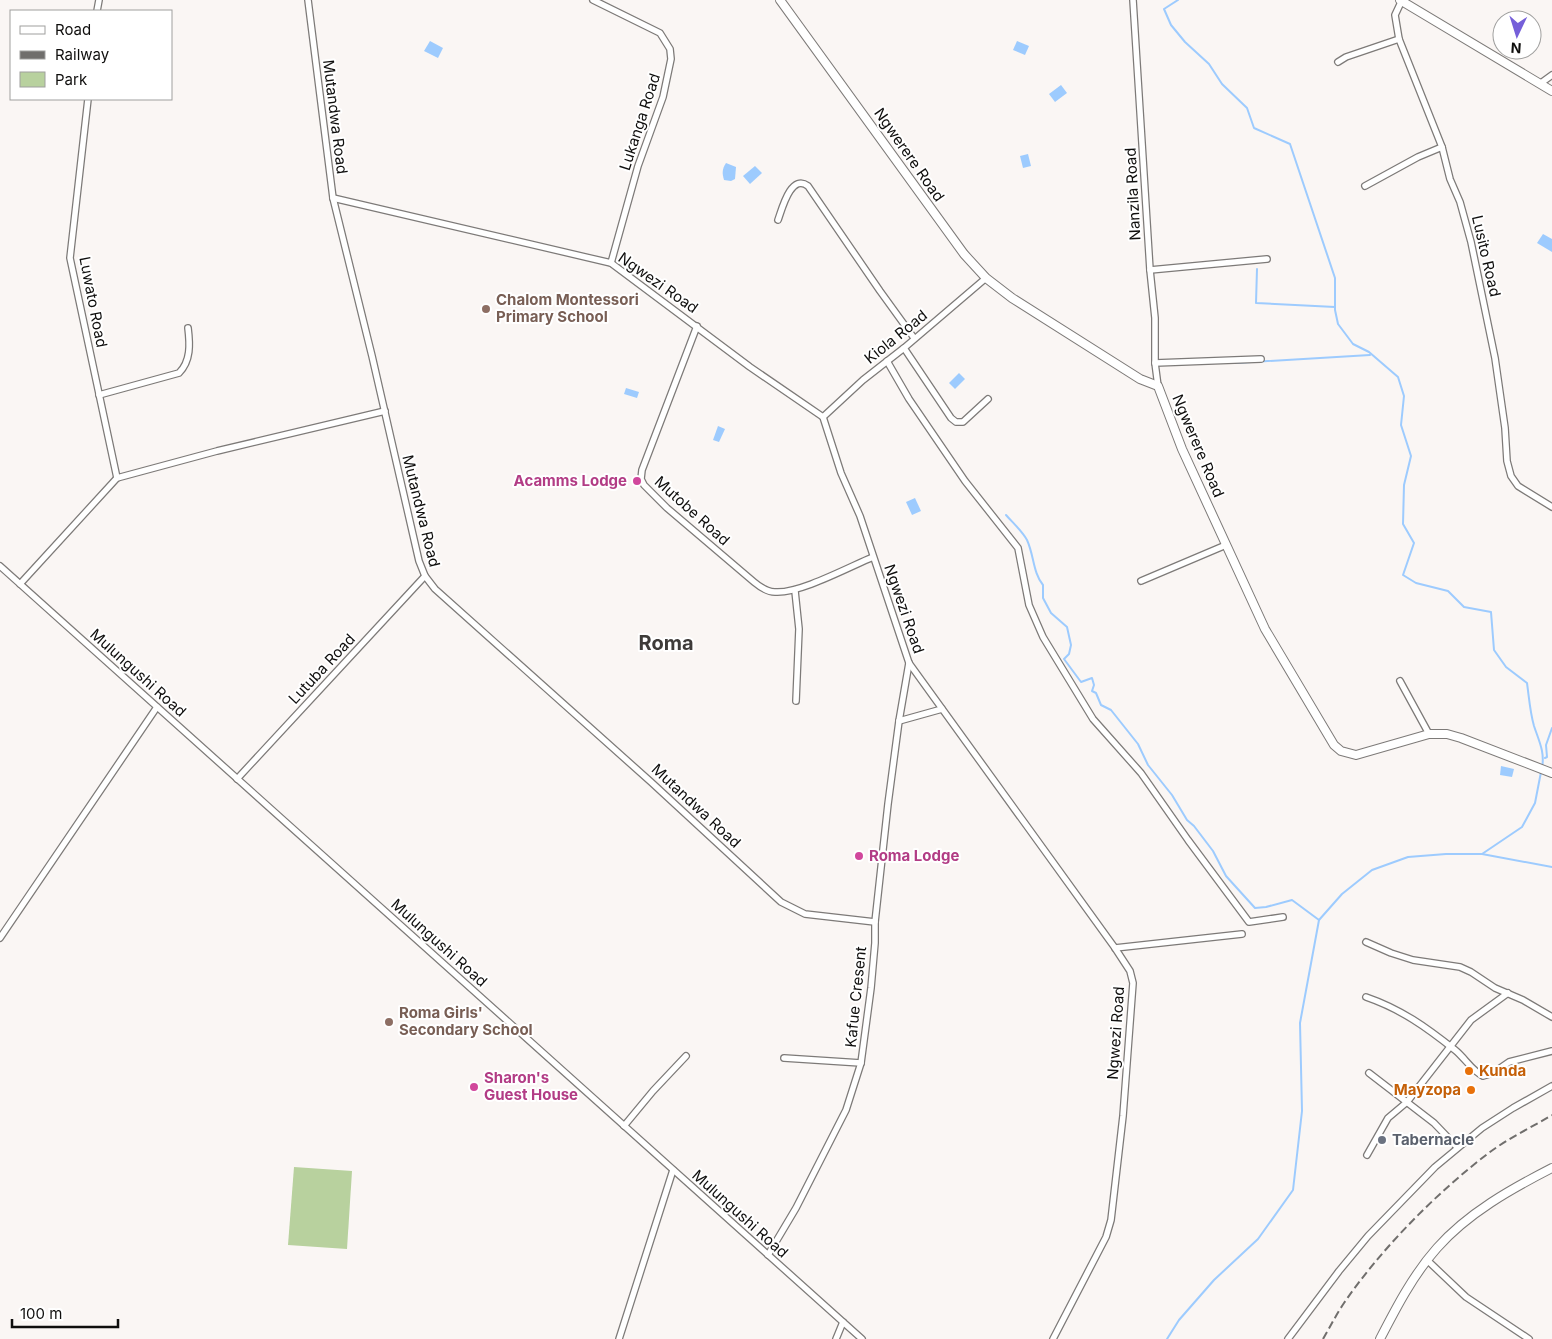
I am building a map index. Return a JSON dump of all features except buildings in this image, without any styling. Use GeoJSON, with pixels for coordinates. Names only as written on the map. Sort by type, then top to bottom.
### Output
{"type":"FeatureCollection","features":[{"type":"Feature","properties":{"kind":"street","name":"Mutandwa Road"},"geometry":{"type":"LineString","coordinates":[[308,0],[333,198],[419,561],[425,576],[435,589],[782,902],[805,914],[875,922]]}},
{"type":"Feature","properties":{"kind":"street","name":"Lukanga Road"},"geometry":{"type":"LineString","coordinates":[[593,0],[660,33],[670,49],[672,59],[663,98],[638,166],[610,263]]}},
{"type":"Feature","properties":{"kind":"street","name":"Ngwerere Road"},"geometry":{"type":"LineString","coordinates":[[780,0],[856,104],[919,195],[964,254],[986,278],[1012,298],[1075,339],[1140,379],[1158,386],[1182,449],[1265,629],[1334,745],[1348,754],[1364,754],[1429,734],[1448,734],[1550,772]]}},
{"type":"Feature","properties":{"kind":"street","name":"Nanzila Road"},"geometry":{"type":"LineString","coordinates":[[1133,0],[1158,386]]}},
{"type":"Feature","properties":{"kind":"street"},"geometry":{"type":"LineString","coordinates":[[1401,0],[1552,90]]}},
{"type":"Feature","properties":{"kind":"street","name":"Lusito Road"},"geometry":{"type":"LineString","coordinates":[[1401,0],[1395,15],[1399,39],[1442,147],[1450,179],[1460,202],[1472,242],[1495,358],[1505,428],[1507,462],[1511,476],[1518,486],[1552,507]]}},
{"type":"Feature","properties":{"kind":"street"},"geometry":{"type":"LineString","coordinates":[[1338,62],[1346,57],[1399,39]]}},
{"type":"Feature","properties":{"kind":"street"},"geometry":{"type":"LineString","coordinates":[[1541,83],[1552,75]]}},
{"type":"Feature","properties":{"kind":"street","name":"Luwato Road"},"geometry":{"type":"LineString","coordinates":[[88,100],[70,258],[117,478]]}},
{"type":"Feature","properties":{"kind":"street"},"geometry":{"type":"LineString","coordinates":[[1365,186],[1418,157],[1442,147]]}},
{"type":"Feature","properties":{"kind":"street"},"geometry":{"type":"LineString","coordinates":[[778,220],[789,192],[795,185],[805,183],[914,338]]}},
{"type":"Feature","properties":{"kind":"street","name":"Ngwezi Road"},"geometry":{"type":"LineString","coordinates":[[333,198],[610,263],[750,367],[823,417],[841,473],[860,516],[910,663],[1115,948],[1130,971],[1133,983],[1123,1116],[1111,1220],[1106,1237],[1053,1339]]}},
{"type":"Feature","properties":{"kind":"street"},"geometry":{"type":"LineString","coordinates":[[1150,270],[1267,259]]}},
{"type":"Feature","properties":{"kind":"street","name":"Kiola Road"},"geometry":{"type":"LineString","coordinates":[[823,417],[863,380],[904,348],[986,278]]}},
{"type":"Feature","properties":{"kind":"street","name":"Mutobe Road"},"geometry":{"type":"LineString","coordinates":[[697,326],[642,470],[641,479],[644,485],[667,508],[762,588],[774,592],[795,591],[873,557]]}},
{"type":"Feature","properties":{"kind":"street"},"geometry":{"type":"LineString","coordinates":[[99,395],[180,373],[188,359],[190,346],[188,328]]}},
{"type":"Feature","properties":{"kind":"street"},"geometry":{"type":"LineString","coordinates":[[904,348],[951,418],[956,422],[963,422],[988,399]]}},
{"type":"Feature","properties":{"kind":"street"},"geometry":{"type":"LineString","coordinates":[[1155,362],[1261,359]]}},
{"type":"Feature","properties":{"kind":"street"},"geometry":{"type":"LineString","coordinates":[[887,361],[909,399],[965,481],[1018,548],[1029,605],[1043,637],[1093,719],[1141,773],[1249,922],[1283,917]]}},
{"type":"Feature","properties":{"kind":"street"},"geometry":{"type":"LineString","coordinates":[[20,584],[117,478],[226,449],[385,411]]}},
{"type":"Feature","properties":{"kind":"street"},"geometry":{"type":"LineString","coordinates":[[1141,581],[1226,545]]}},
{"type":"Feature","properties":{"kind":"street","name":"Mulungushi Road"},"geometry":{"type":"LineString","coordinates":[[0,566],[862,1339]]}},
{"type":"Feature","properties":{"kind":"street","name":"Lutuba Road"},"geometry":{"type":"LineString","coordinates":[[237,779],[425,576]]}},
{"type":"Feature","properties":{"kind":"street"},"geometry":{"type":"LineString","coordinates":[[795,591],[799,629],[796,701]]}},
{"type":"Feature","properties":{"kind":"street","name":"Kafue Cresent"},"geometry":{"type":"LineString","coordinates":[[768,1255],[796,1208],[846,1110],[855,1087],[861,1063],[873,968],[875,922],[899,721],[910,663]]}},
{"type":"Feature","properties":{"kind":"street"},"geometry":{"type":"LineString","coordinates":[[1400,681],[1429,734]]}},
{"type":"Feature","properties":{"kind":"street"},"geometry":{"type":"LineString","coordinates":[[0,938],[157,707]]}},
{"type":"Feature","properties":{"kind":"street"},"geometry":{"type":"LineString","coordinates":[[899,721],[942,708]]}},
{"type":"Feature","properties":{"kind":"street"},"geometry":{"type":"LineString","coordinates":[[1115,948],[1242,934]]}},
{"type":"Feature","properties":{"kind":"street"},"geometry":{"type":"LineString","coordinates":[[1366,942],[1413,960],[1460,967],[1495,988],[1523,1000],[1552,1017]]}},
{"type":"Feature","properties":{"kind":"street"},"geometry":{"type":"LineString","coordinates":[[1366,1155],[1388,1118],[1407,1102],[1472,1020],[1508,993]]}},
{"type":"Feature","properties":{"kind":"street"},"geometry":{"type":"LineString","coordinates":[[1366,996],[1405,1013],[1450,1047],[1483,1076],[1509,1062],[1552,1051]]}},
{"type":"Feature","properties":{"kind":"street"},"geometry":{"type":"LineString","coordinates":[[624,1126],[686,1056]]}},
{"type":"Feature","properties":{"kind":"street"},"geometry":{"type":"LineString","coordinates":[[784,1058],[861,1063]]}},
{"type":"Feature","properties":{"kind":"street"},"geometry":{"type":"LineString","coordinates":[[1369,1073],[1434,1123],[1457,1148]]}},
{"type":"Feature","properties":{"kind":"street"},"geometry":{"type":"LineString","coordinates":[[1288,1339],[1368,1236],[1435,1167],[1457,1148],[1513,1108],[1552,1086]]}},
{"type":"Feature","properties":{"kind":"street"},"geometry":{"type":"LineString","coordinates":[[1380,1339],[1400,1302],[1427,1260],[1453,1232],[1512,1188],[1552,1168]]}},
{"type":"Feature","properties":{"kind":"street"},"geometry":{"type":"LineString","coordinates":[[618,1339],[673,1170]]}},
{"type":"Feature","properties":{"kind":"street"},"geometry":{"type":"LineString","coordinates":[[1427,1260],[1466,1297],[1529,1339]]}},
{"type":"Feature","properties":{"kind":"street"},"geometry":{"type":"LineString","coordinates":[[836,1339],[843,1322]]}},
{"type":"Feature","properties":{"kind":"green space"},"geometry":{"type":"Polygon","coordinates":[[[294,1167],[352,1171],[347,1249],[288,1245],[294,1167]]]}},
{"type":"Feature","properties":{"kind":"water"},"geometry":{"type":"Polygon","coordinates":[[[430,41],[443,48],[438,58],[424,51],[430,41]]]}},
{"type":"Feature","properties":{"kind":"water"},"geometry":{"type":"Polygon","coordinates":[[[1017,41],[1029,46],[1025,55],[1013,50],[1017,41]]]}},
{"type":"Feature","properties":{"kind":"water"},"geometry":{"type":"Polygon","coordinates":[[[1061,85],[1067,93],[1055,102],[1049,94],[1061,85]]]}},
{"type":"Feature","properties":{"kind":"water"},"geometry":{"type":"Polygon","coordinates":[[[1028,154],[1031,166],[1023,168],[1020,156],[1028,154]]]}},
{"type":"Feature","properties":{"kind":"water"},"geometry":{"type":"Polygon","coordinates":[[[726,163],[736,167],[735,179],[731,181],[724,180],[723,171],[726,163]]]}},
{"type":"Feature","properties":{"kind":"water"},"geometry":{"type":"Polygon","coordinates":[[[755,166],[762,173],[750,184],[743,176],[755,166]]]}},
{"type":"Feature","properties":{"kind":"water"},"geometry":{"type":"Polygon","coordinates":[[[1543,234],[1552,239],[1552,252],[1537,243],[1543,234]]]}},
{"type":"Feature","properties":{"kind":"water"},"geometry":{"type":"Polygon","coordinates":[[[959,373],[965,379],[955,389],[949,383],[959,373]]]}},
{"type":"Feature","properties":{"kind":"water"},"geometry":{"type":"Polygon","coordinates":[[[626,388],[639,392],[637,398],[624,394],[626,388]]]}},
{"type":"Feature","properties":{"kind":"water"},"geometry":{"type":"Polygon","coordinates":[[[718,426],[725,429],[719,442],[713,440],[718,426]]]}},
{"type":"Feature","properties":{"kind":"water"},"geometry":{"type":"Polygon","coordinates":[[[915,498],[921,511],[912,515],[906,502],[915,498]]]}},
{"type":"Feature","properties":{"kind":"water"},"geometry":{"type":"Polygon","coordinates":[[[1501,766],[1514,769],[1512,777],[1500,775],[1501,766]]]}},
{"type":"Feature","properties":{"kind":"waterway"},"geometry":{"type":"LineString","coordinates":[[1178,0],[1164,9],[1171,25],[1185,42],[1209,64],[1222,84],[1247,108],[1254,128],[1290,144],[1335,278],[1335,310],[1338,324],[1353,344],[1369,352],[1398,377],[1404,396],[1401,425],[1411,456],[1404,485],[1403,524],[1414,543],[1403,575],[1416,583],[1448,591],[1464,607],[1491,612],[1494,650],[1506,667],[1527,683],[1533,721],[1542,752],[1542,768]]}},
{"type":"Feature","properties":{"kind":"waterway"},"geometry":{"type":"LineString","coordinates":[[1257,269],[1256,303],[1335,307]]}},
{"type":"Feature","properties":{"kind":"waterway"},"geometry":{"type":"LineString","coordinates":[[1235,363],[1370,355]]}},
{"type":"Feature","properties":{"kind":"waterway"},"geometry":{"type":"LineString","coordinates":[[1006,515],[1027,540],[1037,575],[1043,585],[1043,598],[1051,613],[1067,627],[1071,645],[1069,654],[1064,659],[1081,682],[1092,678],[1094,685],[1092,691],[1096,693],[1101,705],[1111,710],[1138,744],[1148,765],[1172,795],[1187,820],[1194,826],[1213,851],[1226,876],[1255,908],[1292,900],[1319,920]]}},
{"type":"Feature","properties":{"kind":"waterway"},"geometry":{"type":"LineString","coordinates":[[1545,758],[1547,757],[1546,745],[1552,728]]}},
{"type":"Feature","properties":{"kind":"waterway"},"geometry":{"type":"LineString","coordinates":[[1482,854],[1522,827],[1535,803],[1541,772]]}},
{"type":"Feature","properties":{"kind":"waterway"},"geometry":{"type":"LineString","coordinates":[[1167,1339],[1179,1320],[1214,1280],[1258,1239],[1293,1190],[1302,1111],[1300,1023],[1319,920],[1342,894],[1372,870],[1408,857],[1482,854],[1552,867]]}},
{"type":"Feature","properties":{"kind":"railway"},"geometry":{"type":"LineString","coordinates":[[1323,1339],[1341,1308],[1375,1262],[1430,1203],[1490,1152],[1552,1115]]}},
{"type":"Feature","properties":{"kind":"place","name":"Chalom Montessori Primary School"},"geometry":{"type":"Point","coordinates":[486,309]}},
{"type":"Feature","properties":{"kind":"place","name":"Acamms Lodge"},"geometry":{"type":"Point","coordinates":[637,481]}},
{"type":"Feature","properties":{"kind":"place","name":"Roma Lodge"},"geometry":{"type":"Point","coordinates":[859,856]}},
{"type":"Feature","properties":{"kind":"place","name":"Roma Girls' Secondary School"},"geometry":{"type":"Point","coordinates":[389,1022]}},
{"type":"Feature","properties":{"kind":"place","name":"Kunda"},"geometry":{"type":"Point","coordinates":[1469,1071]}},
{"type":"Feature","properties":{"kind":"place","name":"Sharon's Guest House"},"geometry":{"type":"Point","coordinates":[474,1087]}},
{"type":"Feature","properties":{"kind":"place","name":"Mayzopa"},"geometry":{"type":"Point","coordinates":[1471,1090]}},
{"type":"Feature","properties":{"kind":"place","name":"Tabernacle"},"geometry":{"type":"Point","coordinates":[1382,1140]}},
{"type":"Feature","properties":{"kind":"district","name":"Roma"},"geometry":{"type":"Point","coordinates":[666,643]}}]}
